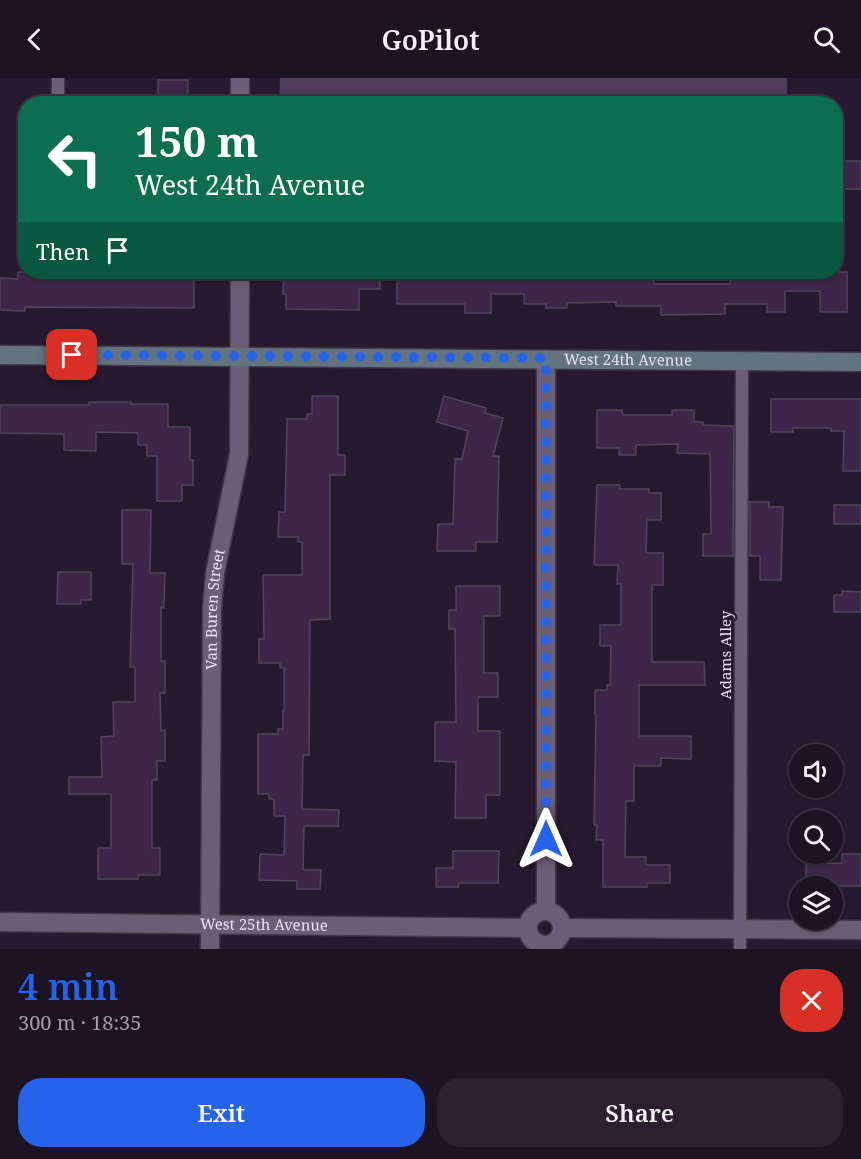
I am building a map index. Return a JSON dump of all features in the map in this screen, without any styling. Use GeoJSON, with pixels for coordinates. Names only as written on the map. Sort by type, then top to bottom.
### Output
{"type":"FeatureCollection","features":[{"type":"Feature","properties":{"kind":"street"},"geometry":{"type":"LineString","coordinates":[[240,78],[240,96]]}},
{"type":"Feature","properties":{"kind":"street","name":"Van Buren Street"},"geometry":{"type":"LineString","coordinates":[[210,949],[212,608],[215,573],[240,454],[240,279]]}},
{"type":"Feature","properties":{"kind":"street","name":"West 24th Avenue"},"geometry":{"type":"LineString","coordinates":[[0,355],[861,362]]}},
{"type":"Feature","properties":{"kind":"street"},"geometry":{"type":"LineString","coordinates":[[546,358],[546,911]]}},
{"type":"Feature","properties":{"kind":"street"},"geometry":{"type":"LineString","coordinates":[[546,911],[557,916],[562,928],[557,940],[546,947],[532,940],[528,928],[532,916],[537,912],[546,911]]}},
{"type":"Feature","properties":{"kind":"street","name":"West 25th Avenue"},"geometry":{"type":"LineString","coordinates":[[0,922],[528,928]]}},
{"type":"Feature","properties":{"kind":"street"},"geometry":{"type":"LineString","coordinates":[[562,928],[861,930]]}},
{"type":"Feature","properties":{"kind":"lane"},"geometry":{"type":"LineString","coordinates":[[57,96],[58,78]]}},
{"type":"Feature","properties":{"kind":"lane","name":"Adams Alley"},"geometry":{"type":"LineString","coordinates":[[740,949],[742,361]]}},
{"type":"Feature","properties":{"kind":"shaded area"},"geometry":{"type":"Polygon","coordinates":[[[280,78],[787,78],[787,96],[279,96],[280,78]]]}},
{"type":"Feature","properties":{"kind":"building"},"geometry":{"type":"Polygon","coordinates":[[[158,80],[188,80],[188,96],[158,96],[158,80]]]}},
{"type":"Feature","properties":{"kind":"building"},"geometry":{"type":"Polygon","coordinates":[[[843,161],[861,161],[861,189],[843,189],[843,161]]]}},
{"type":"Feature","properties":{"kind":"building"},"geometry":{"type":"Polygon","coordinates":[[[843,272],[847,272],[847,312],[820,312],[820,291],[785,291],[785,312],[767,312],[767,304],[725,304],[725,314],[661,315],[661,306],[616,306],[616,302],[567,303],[567,308],[546,308],[546,304],[524,304],[524,294],[491,294],[491,313],[465,313],[465,304],[397,304],[397,279],[654,279],[654,284],[730,284],[730,279],[843,279],[843,272]]]}},
{"type":"Feature","properties":{"kind":"building"},"geometry":{"type":"Polygon","coordinates":[[[0,278],[194,279],[194,308],[25,307],[25,311],[0,310],[0,278]]]}},
{"type":"Feature","properties":{"kind":"building"},"geometry":{"type":"Polygon","coordinates":[[[284,279],[380,279],[380,289],[359,289],[359,310],[286,309],[286,294],[283,294],[284,279]]]}},
{"type":"Feature","properties":{"kind":"building"},"geometry":{"type":"Polygon","coordinates":[[[312,396],[338,396],[338,455],[345,455],[345,475],[330,475],[330,619],[310,620],[309,755],[303,755],[302,809],[339,810],[338,826],[304,826],[303,870],[321,870],[320,889],[297,889],[297,881],[259,880],[260,854],[284,855],[285,816],[274,816],[274,799],[269,799],[269,794],[258,794],[258,734],[278,734],[278,729],[283,729],[284,711],[284,668],[280,668],[280,663],[259,663],[259,639],[264,639],[263,575],[302,575],[302,542],[298,542],[298,537],[278,537],[279,512],[285,512],[287,419],[307,419],[307,414],[312,414],[312,396]]]}},
{"type":"Feature","properties":{"kind":"building"},"geometry":{"type":"Polygon","coordinates":[[[444,396],[486,408],[485,413],[503,418],[493,456],[499,456],[497,542],[476,542],[476,551],[437,551],[438,524],[453,524],[455,459],[462,459],[468,431],[437,422],[444,396]]]}},
{"type":"Feature","properties":{"kind":"building"},"geometry":{"type":"Polygon","coordinates":[[[771,399],[861,399],[861,471],[843,471],[844,431],[831,431],[831,428],[793,428],[793,432],[771,432],[771,399]]]}},
{"type":"Feature","properties":{"kind":"building"},"geometry":{"type":"Polygon","coordinates":[[[89,402],[168,404],[168,427],[190,427],[193,485],[182,485],[182,501],[157,501],[157,456],[147,456],[147,445],[138,445],[138,433],[96,432],[96,451],[64,450],[64,434],[0,433],[0,405],[89,405],[89,402]]]}},
{"type":"Feature","properties":{"kind":"building"},"geometry":{"type":"Polygon","coordinates":[[[597,410],[622,410],[623,415],[672,415],[672,410],[694,410],[694,422],[703,422],[703,425],[734,426],[733,556],[703,556],[703,534],[711,534],[710,454],[677,453],[678,444],[636,445],[636,455],[619,455],[619,448],[597,448],[597,410]]]}},
{"type":"Feature","properties":{"kind":"building"},"geometry":{"type":"Polygon","coordinates":[[[597,485],[620,485],[620,489],[649,489],[649,493],[661,493],[661,520],[647,520],[646,553],[663,553],[663,585],[652,585],[652,662],[704,662],[705,685],[639,685],[639,736],[691,736],[691,759],[661,758],[661,766],[634,766],[634,801],[626,801],[625,857],[646,857],[646,865],[670,865],[670,883],[647,883],[647,887],[603,887],[603,840],[596,840],[597,825],[594,825],[595,690],[607,690],[607,685],[610,685],[611,646],[600,646],[600,625],[621,625],[621,584],[617,584],[618,565],[594,565],[597,485]]]}},
{"type":"Feature","properties":{"kind":"building"},"geometry":{"type":"Polygon","coordinates":[[[750,502],[769,502],[769,507],[783,507],[781,580],[760,580],[760,556],[750,556],[750,502]]]}},
{"type":"Feature","properties":{"kind":"building"},"geometry":{"type":"Polygon","coordinates":[[[834,505],[861,505],[861,524],[834,524],[834,505]]]}},
{"type":"Feature","properties":{"kind":"building"},"geometry":{"type":"Polygon","coordinates":[[[122,510],[151,510],[150,573],[165,573],[164,608],[161,607],[161,661],[165,661],[165,693],[160,693],[161,731],[165,730],[165,761],[157,761],[157,780],[152,780],[152,848],[160,848],[160,875],[138,875],[138,879],[98,879],[98,848],[111,848],[111,794],[69,794],[69,777],[102,777],[101,737],[114,736],[113,702],[135,702],[135,667],[130,667],[133,564],[122,564],[122,510]]]}},
{"type":"Feature","properties":{"kind":"building"},"geometry":{"type":"Polygon","coordinates":[[[58,572],[91,572],[91,600],[81,600],[81,604],[57,604],[58,572]]]}},
{"type":"Feature","properties":{"kind":"building"},"geometry":{"type":"Polygon","coordinates":[[[456,586],[500,586],[500,616],[484,616],[484,673],[498,673],[498,697],[478,697],[478,731],[500,731],[500,795],[486,795],[486,818],[455,818],[456,762],[435,761],[435,722],[456,722],[455,629],[449,629],[449,610],[456,610],[456,586]]]}},
{"type":"Feature","properties":{"kind":"building"},"geometry":{"type":"Polygon","coordinates":[[[842,591],[861,592],[861,612],[834,612],[834,595],[842,595],[842,591]]]}},
{"type":"Feature","properties":{"kind":"building"},"geometry":{"type":"Polygon","coordinates":[[[453,851],[499,851],[498,883],[459,883],[458,887],[436,887],[436,868],[453,868],[453,851]]]}},
{"type":"Feature","properties":{"kind":"building"},"geometry":{"type":"Polygon","coordinates":[[[843,854],[861,854],[861,886],[843,886],[843,876],[806,876],[806,864],[843,864],[843,854]]]}},
{"type":"Feature","properties":{"kind":"route"},"geometry":{"type":"LineString","coordinates":[[72,355],[546,358],[546,839]]}}]}
